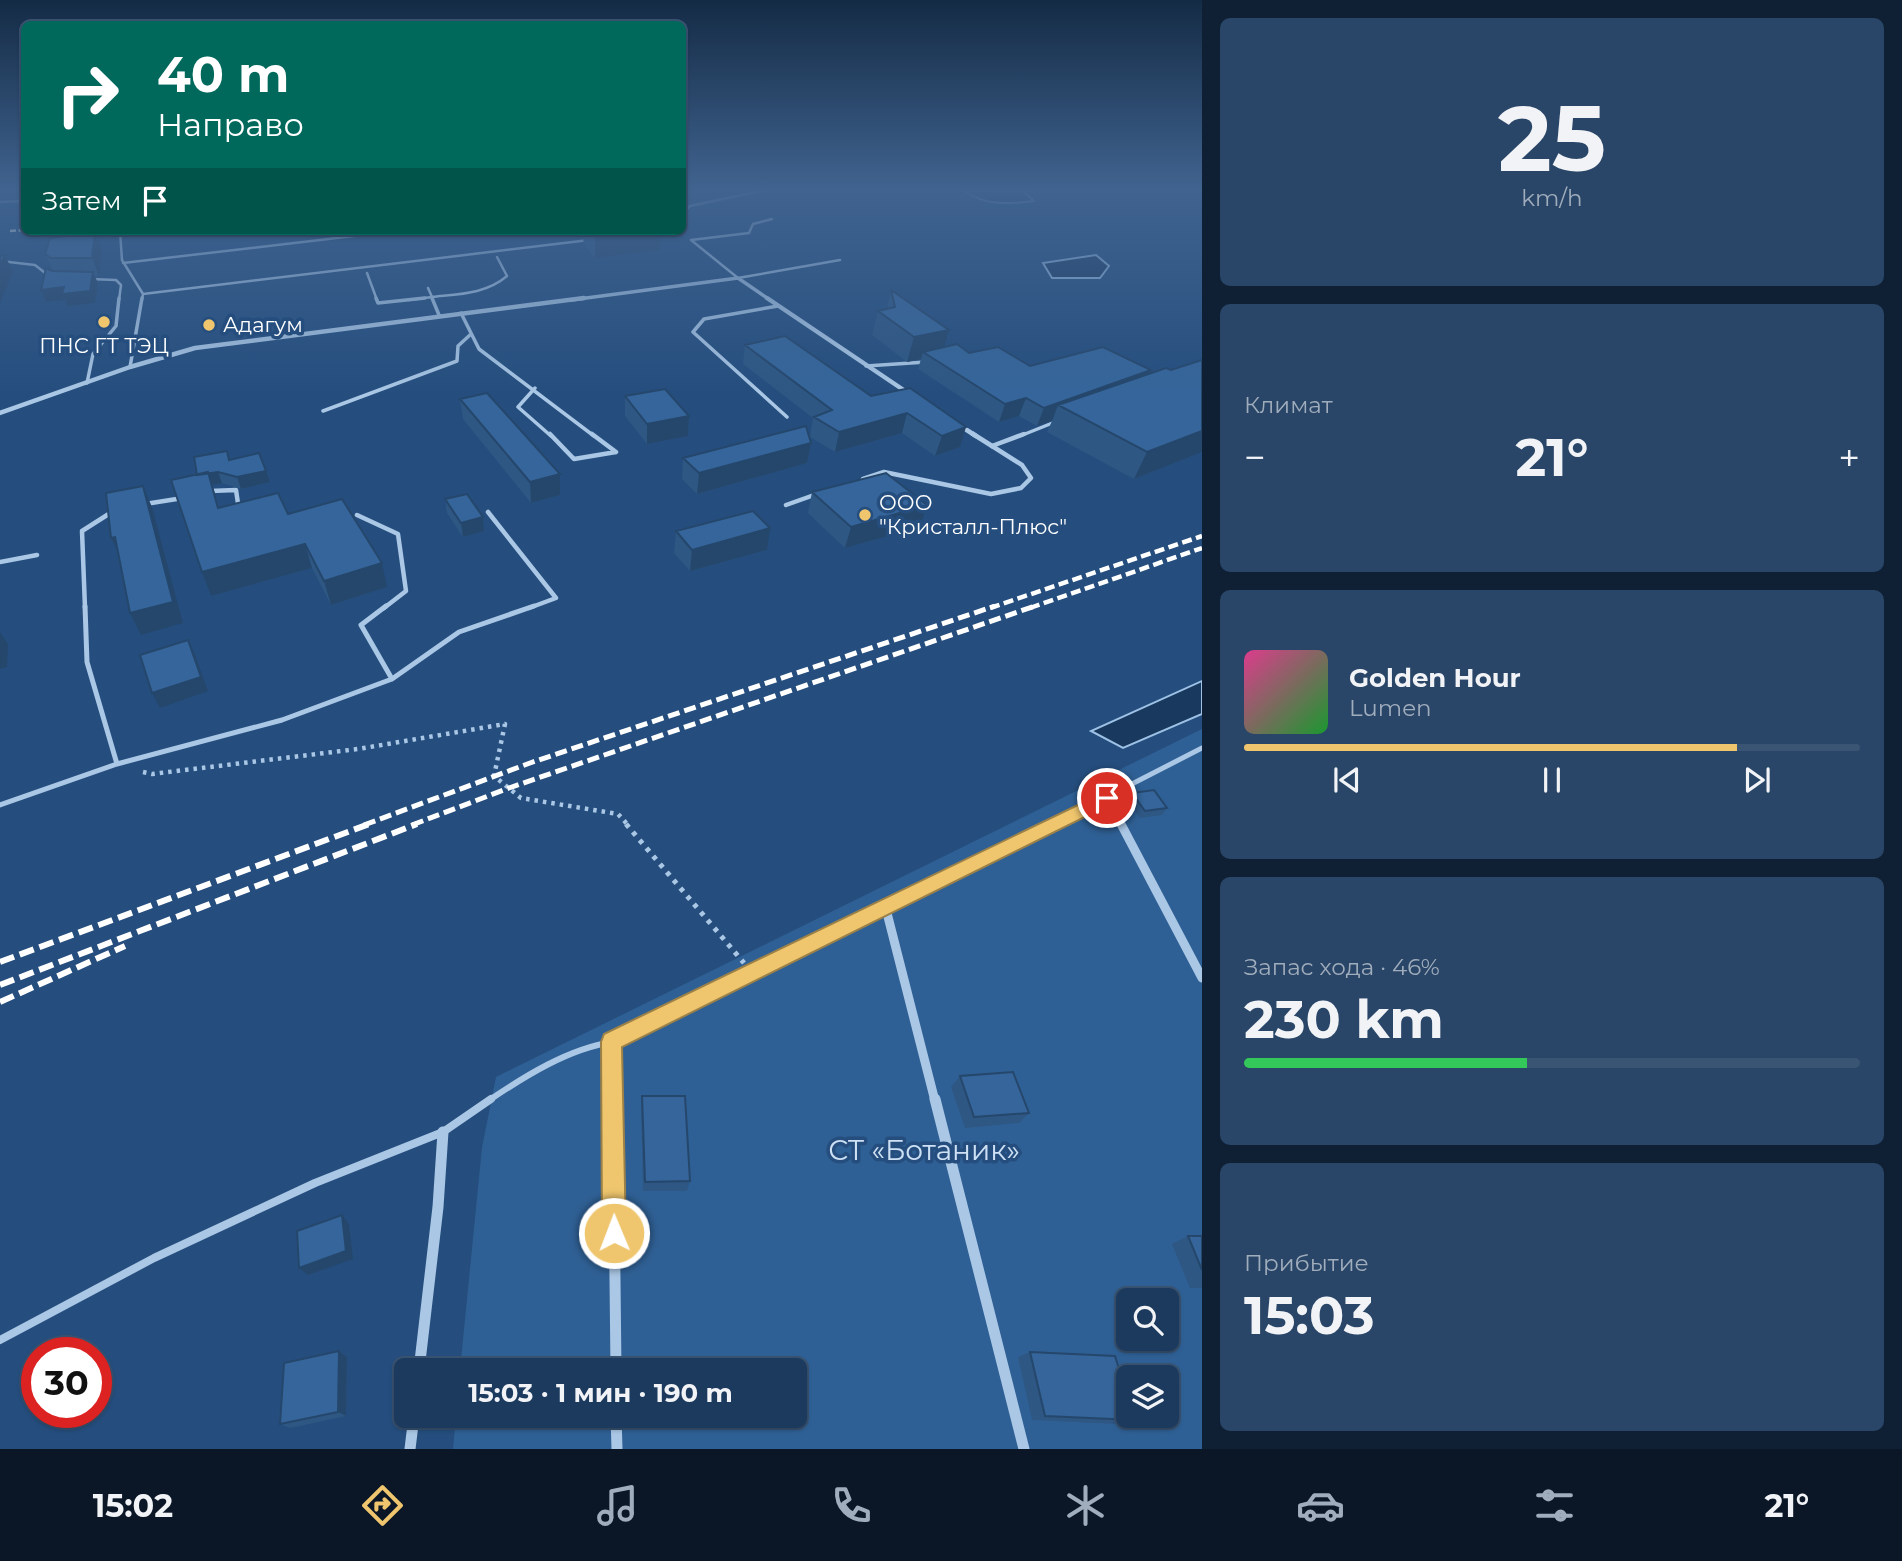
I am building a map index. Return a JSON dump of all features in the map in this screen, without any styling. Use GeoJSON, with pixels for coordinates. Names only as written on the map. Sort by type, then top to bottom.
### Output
{"type":"FeatureCollection","features":[{"type":"Feature","properties":{"kind":"street"},"geometry":{"type":"LineString","coordinates":[[0,413],[130,367],[195,348],[738,278],[912,395]]}},
{"type":"Feature","properties":{"kind":"street"},"geometry":{"type":"LineString","coordinates":[[958,424],[992,446]]}},
{"type":"Feature","properties":{"kind":"street"},"geometry":{"type":"LineString","coordinates":[[1107,798],[1202,978]]}},
{"type":"Feature","properties":{"kind":"street"},"geometry":{"type":"LineString","coordinates":[[886,909],[1024,1449]]}},
{"type":"Feature","properties":{"kind":"street"},"geometry":{"type":"LineString","coordinates":[[612,1042],[616,1358]]}},
{"type":"Feature","properties":{"kind":"street"},"geometry":{"type":"LineString","coordinates":[[420,1358],[438,1207],[443,1132]]}},
{"type":"Feature","properties":{"kind":"street"},"geometry":{"type":"LineString","coordinates":[[410,1449],[413,1428]]}},
{"type":"Feature","properties":{"kind":"street"},"geometry":{"type":"LineString","coordinates":[[616,1428],[617,1449]]}},
{"type":"Feature","properties":{"kind":"lane"},"geometry":{"type":"LineString","coordinates":[[123,259],[143,294],[130,367]]}},
{"type":"Feature","properties":{"kind":"lane"},"geometry":{"type":"LineString","coordinates":[[123,263],[160,259]]}},
{"type":"Feature","properties":{"kind":"lane"},"geometry":{"type":"LineString","coordinates":[[143,294],[439,259]]}},
{"type":"Feature","properties":{"kind":"lane"},"geometry":{"type":"LineString","coordinates":[[367,273],[378,303],[486,290],[499,285],[507,276],[497,259]]}},
{"type":"Feature","properties":{"kind":"lane"},"geometry":{"type":"LineString","coordinates":[[714,259],[738,278],[840,260]]}},
{"type":"Feature","properties":{"kind":"lane"},"geometry":{"type":"LineString","coordinates":[[0,261],[35,265],[57,279]]}},
{"type":"Feature","properties":{"kind":"lane"},"geometry":{"type":"LineString","coordinates":[[79,279],[116,280],[121,285],[116,326],[93,354],[87,383]]}},
{"type":"Feature","properties":{"kind":"lane"},"geometry":{"type":"LineString","coordinates":[[428,288],[439,315]]}},
{"type":"Feature","properties":{"kind":"lane"},"geometry":{"type":"LineString","coordinates":[[778,306],[704,319],[693,332],[788,417]]}},
{"type":"Feature","properties":{"kind":"lane"},"geometry":{"type":"LineString","coordinates":[[461,313],[479,349],[534,388],[549,399],[616,452],[574,459],[518,407],[534,388]]}},
{"type":"Feature","properties":{"kind":"lane"},"geometry":{"type":"LineString","coordinates":[[323,411],[457,361],[458,346],[471,334]]}},
{"type":"Feature","properties":{"kind":"lane"},"geometry":{"type":"LineString","coordinates":[[866,366],[911,366],[935,360]]}},
{"type":"Feature","properties":{"kind":"lane"},"geometry":{"type":"LineString","coordinates":[[992,446],[1060,420]]}},
{"type":"Feature","properties":{"kind":"lane"},"geometry":{"type":"LineString","coordinates":[[860,480],[884,472],[992,494],[1021,488],[1031,478],[1022,465],[992,446]]}},
{"type":"Feature","properties":{"kind":"lane"},"geometry":{"type":"LineString","coordinates":[[198,494],[221,488],[236,490],[240,512]]}},
{"type":"Feature","properties":{"kind":"lane"},"geometry":{"type":"LineString","coordinates":[[786,505],[823,492]]}},
{"type":"Feature","properties":{"kind":"lane"},"geometry":{"type":"LineString","coordinates":[[139,505],[187,497]]}},
{"type":"Feature","properties":{"kind":"lane"},"geometry":{"type":"LineString","coordinates":[[117,764],[87,662],[82,531],[116,509],[128,507]]}},
{"type":"Feature","properties":{"kind":"lane"},"geometry":{"type":"LineString","coordinates":[[0,805],[117,764],[282,720],[392,679],[459,632],[556,598],[488,513]]}},
{"type":"Feature","properties":{"kind":"lane"},"geometry":{"type":"LineString","coordinates":[[357,514],[398,534],[406,591],[361,625],[392,679]]}},
{"type":"Feature","properties":{"kind":"lane"},"geometry":{"type":"LineString","coordinates":[[0,562],[37,555]]}},
{"type":"Feature","properties":{"kind":"lane"},"geometry":{"type":"LineString","coordinates":[[0,1340],[154,1258],[315,1183],[443,1132],[523,1078],[594,1045],[612,1042],[751,972],[886,909],[1202,748]]}},
{"type":"Feature","properties":{"kind":"path"},"geometry":{"type":"LineString","coordinates":[[117,764],[121,768],[152,774],[358,750],[505,724],[494,776],[521,798],[618,814],[751,972]]}},
{"type":"Feature","properties":{"kind":"green space","name":"СТ «Ботаник»"},"geometry":{"type":"Polygon","coordinates":[[[1202,729],[1202,1449],[453,1449],[455,1428],[807,1428],[807,1358],[461,1358],[482,1148],[496,1077],[1202,729]]]}},
{"type":"Feature","properties":{"kind":"shaded area"},"geometry":{"type":"Polygon","coordinates":[[[1072,259],[1100,259],[1109,266],[1100,278],[1052,278],[1043,263],[1072,259]]]}},
{"type":"Feature","properties":{"kind":"shaded area"},"geometry":{"type":"Polygon","coordinates":[[[1202,681],[1202,714],[1123,748],[1091,731],[1202,681]]]}},
{"type":"Feature","properties":{"kind":"building"},"geometry":{"type":"Polygon","coordinates":[[[46,268],[52,271],[93,272],[90,291],[62,294],[64,287],[41,290],[46,268]]]}},
{"type":"Feature","properties":{"kind":"building"},"geometry":{"type":"Polygon","coordinates":[[[891,290],[949,330],[914,337],[878,311],[895,307],[891,290]]]}},
{"type":"Feature","properties":{"kind":"building"},"geometry":{"type":"Polygon","coordinates":[[[785,336],[871,396],[910,388],[966,427],[942,436],[907,413],[839,432],[814,417],[832,410],[745,345],[785,336]]]}},
{"type":"Feature","properties":{"kind":"building"},"geometry":{"type":"Polygon","coordinates":[[[957,344],[969,353],[998,347],[1030,366],[1103,347],[1151,370],[1044,408],[1026,398],[1005,404],[923,352],[957,344]]]}},
{"type":"Feature","properties":{"kind":"building"},"geometry":{"type":"Polygon","coordinates":[[[1202,360],[1202,431],[1147,452],[1058,405],[1166,368],[1171,370],[1202,360]]]}},
{"type":"Feature","properties":{"kind":"building"},"geometry":{"type":"Polygon","coordinates":[[[665,389],[689,416],[647,424],[625,396],[665,389]]]}},
{"type":"Feature","properties":{"kind":"building"},"geometry":{"type":"Polygon","coordinates":[[[487,393],[560,474],[530,482],[460,399],[487,393]]]}},
{"type":"Feature","properties":{"kind":"building"},"geometry":{"type":"Polygon","coordinates":[[[806,426],[811,443],[699,473],[683,458],[806,426]]]}},
{"type":"Feature","properties":{"kind":"building"},"geometry":{"type":"Polygon","coordinates":[[[227,451],[229,460],[259,453],[266,471],[237,477],[218,472],[197,475],[194,457],[227,451]]]}},
{"type":"Feature","properties":{"kind":"building"},"geometry":{"type":"Polygon","coordinates":[[[208,472],[218,508],[278,493],[288,514],[342,499],[382,563],[324,581],[305,544],[202,572],[171,480],[208,472]]]}},
{"type":"Feature","properties":{"kind":"building"},"geometry":{"type":"Polygon","coordinates":[[[886,473],[927,505],[851,527],[812,492],[886,473]]]}},
{"type":"Feature","properties":{"kind":"building"},"geometry":{"type":"Polygon","coordinates":[[[143,486],[173,602],[130,613],[115,537],[111,538],[106,493],[143,486]]]}},
{"type":"Feature","properties":{"kind":"building"},"geometry":{"type":"Polygon","coordinates":[[[467,494],[483,517],[461,523],[445,499],[467,494]]]}},
{"type":"Feature","properties":{"kind":"building"},"geometry":{"type":"Polygon","coordinates":[[[753,511],[770,528],[692,550],[676,531],[753,511]]]}},
{"type":"Feature","properties":{"kind":"building"},"geometry":{"type":"Polygon","coordinates":[[[188,640],[201,677],[152,693],[140,655],[188,640]]]}},
{"type":"Feature","properties":{"kind":"building"},"geometry":{"type":"Polygon","coordinates":[[[1154,790],[1167,808],[1145,811],[1132,793],[1154,790]]]}},
{"type":"Feature","properties":{"kind":"building"},"geometry":{"type":"Polygon","coordinates":[[[1013,1072],[1029,1113],[974,1117],[960,1076],[1013,1072]]]}},
{"type":"Feature","properties":{"kind":"building"},"geometry":{"type":"Polygon","coordinates":[[[642,1096],[685,1096],[690,1181],[645,1182],[642,1096]]]}},
{"type":"Feature","properties":{"kind":"building"},"geometry":{"type":"Polygon","coordinates":[[[342,1215],[346,1251],[299,1268],[297,1231],[342,1215]]]}},
{"type":"Feature","properties":{"kind":"building"},"geometry":{"type":"Polygon","coordinates":[[[1188,1236],[1202,1236],[1202,1270],[1188,1236]]]}},
{"type":"Feature","properties":{"kind":"building"},"geometry":{"type":"Polygon","coordinates":[[[339,1351],[338,1412],[280,1424],[284,1363],[339,1351]]]}},
{"type":"Feature","properties":{"kind":"building"},"geometry":{"type":"Polygon","coordinates":[[[1030,1352],[1115,1356],[1118,1365],[1116,1419],[1045,1416],[1030,1352]]]}},
{"type":"Feature","properties":{"kind":"railway"},"geometry":{"type":"LineString","coordinates":[[990,608],[1202,536]]}},
{"type":"Feature","properties":{"kind":"railway"},"geometry":{"type":"LineString","coordinates":[[1030,608],[1202,548]]}},
{"type":"Feature","properties":{"kind":"railway"},"geometry":{"type":"LineString","coordinates":[[364,825],[530,763],[995,606]]}},
{"type":"Feature","properties":{"kind":"railway"},"geometry":{"type":"LineString","coordinates":[[412,825],[509,788],[1035,606]]}},
{"type":"Feature","properties":{"kind":"railway"},"geometry":{"type":"LineString","coordinates":[[0,962],[369,824]]}},
{"type":"Feature","properties":{"kind":"railway"},"geometry":{"type":"LineString","coordinates":[[0,985],[417,824]]}},
{"type":"Feature","properties":{"kind":"railway"},"geometry":{"type":"LineString","coordinates":[[0,1002],[125,946]]}},
{"type":"Feature","properties":{"kind":"place","name":"ПНС ГТ ТЭЦ"},"geometry":{"type":"Point","coordinates":[104,322]}},
{"type":"Feature","properties":{"kind":"place","name":"Адагум"},"geometry":{"type":"Point","coordinates":[209,325]}},
{"type":"Feature","properties":{"kind":"place","name":"ООО \"Кристалл-Плюс\""},"geometry":{"type":"Point","coordinates":[865,515]}},
{"type":"Feature","properties":{"kind":"route"},"geometry":{"type":"LineString","coordinates":[[614,1233],[612,1042],[1107,798]]}}]}
